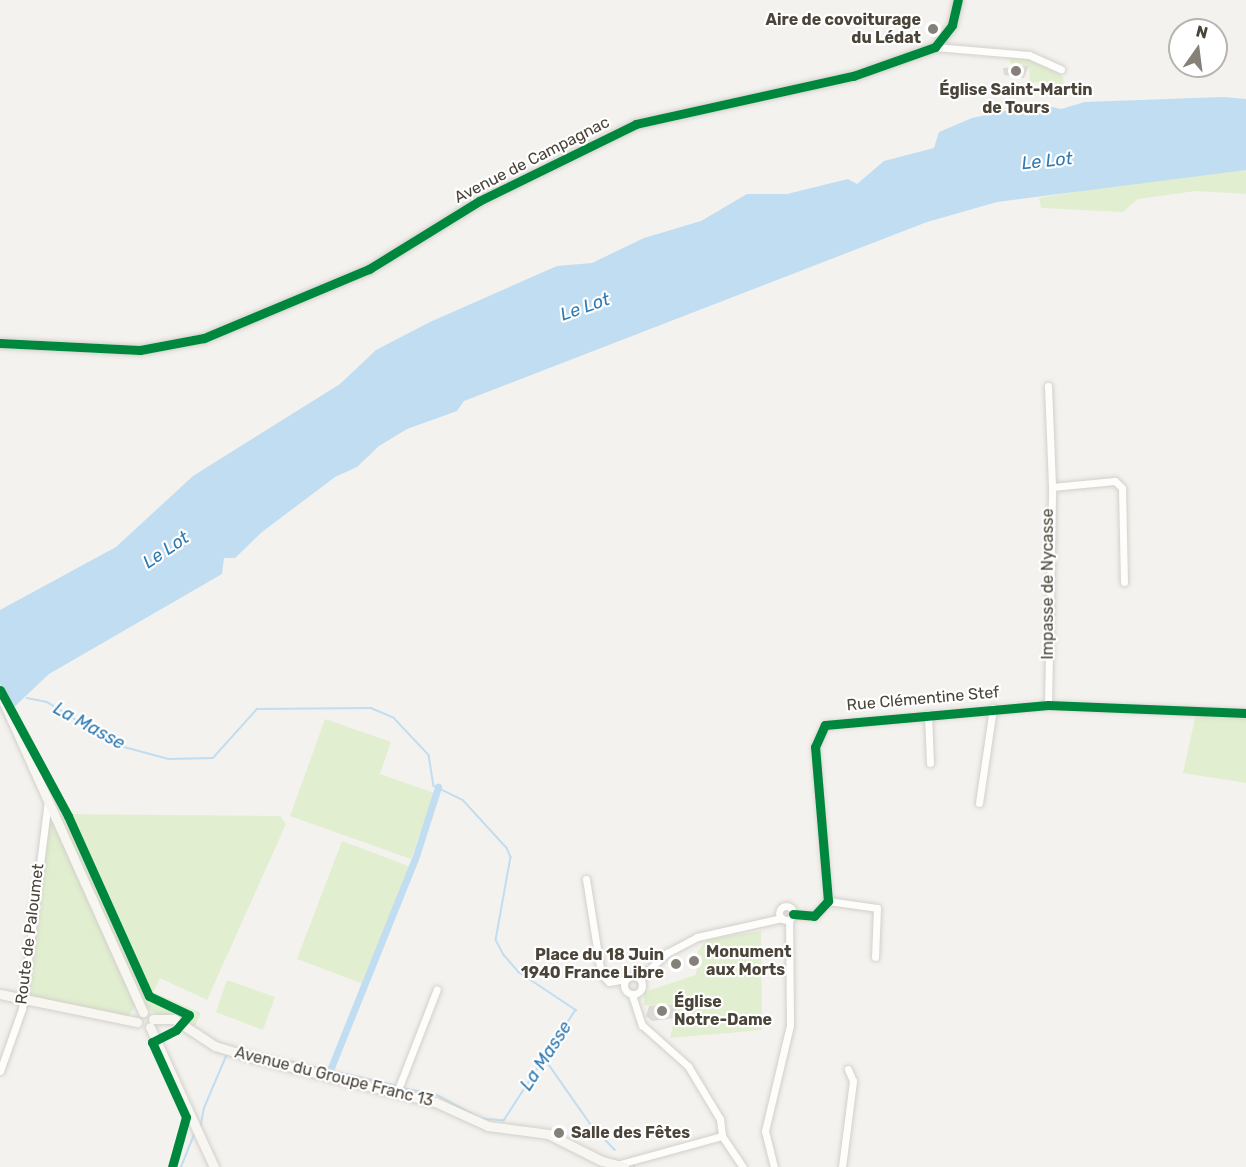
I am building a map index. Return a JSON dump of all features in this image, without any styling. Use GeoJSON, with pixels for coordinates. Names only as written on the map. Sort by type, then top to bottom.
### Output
{"type":"FeatureCollection","features":[{"type":"Feature","properties":{"kind":"street"},"geometry":{"type":"LineString","coordinates":[[935,47],[952,24],[958,0]]}},
{"type":"Feature","properties":{"kind":"street"},"geometry":{"type":"LineString","coordinates":[[935,47],[1029,55],[1061,69]]}},
{"type":"Feature","properties":{"kind":"street","name":"Avenue de Campagnac"},"geometry":{"type":"LineString","coordinates":[[0,343],[101,351],[176,346],[299,300],[369,269],[479,201],[636,124],[853,76],[935,47]]}},
{"type":"Feature","properties":{"kind":"street"},"geometry":{"type":"LineString","coordinates":[[1048,386],[1052,487]]}},
{"type":"Feature","properties":{"kind":"street","name":"Impasse de Nycasse"},"geometry":{"type":"LineString","coordinates":[[1048,705],[1052,487],[1115,480],[1122,488],[1124,582]]}},
{"type":"Feature","properties":{"kind":"street"},"geometry":{"type":"LineString","coordinates":[[0,694],[48,795],[214,1167]]}},
{"type":"Feature","properties":{"kind":"street","name":"Rue Clémentine Stef"},"geometry":{"type":"LineString","coordinates":[[828,901],[816,737],[834,722],[1048,705],[1246,713]]}},
{"type":"Feature","properties":{"kind":"street"},"geometry":{"type":"LineString","coordinates":[[980,803],[993,708]]}},
{"type":"Feature","properties":{"kind":"street"},"geometry":{"type":"LineString","coordinates":[[928,714],[930,763]]}},
{"type":"Feature","properties":{"kind":"street","name":"Route de Paloumet"},"geometry":{"type":"LineString","coordinates":[[0,1071],[22,998],[48,795]]}},
{"type":"Feature","properties":{"kind":"street"},"geometry":{"type":"LineString","coordinates":[[586,879],[601,974],[609,982],[640,978],[667,953],[696,937],[788,917],[814,916],[828,901],[877,908],[875,957]]}},
{"type":"Feature","properties":{"kind":"street"},"geometry":{"type":"LineString","coordinates":[[774,1167],[765,1131],[789,1025],[788,917]]}},
{"type":"Feature","properties":{"kind":"street"},"geometry":{"type":"LineString","coordinates":[[632,995],[643,988],[640,978]]}},
{"type":"Feature","properties":{"kind":"street"},"geometry":{"type":"LineString","coordinates":[[626,979],[625,990],[632,995],[642,1025],[688,1066],[720,1119],[722,1136],[743,1167]]}},
{"type":"Feature","properties":{"kind":"street"},"geometry":{"type":"LineString","coordinates":[[399,1088],[437,989]]}},
{"type":"Feature","properties":{"kind":"street"},"geometry":{"type":"LineString","coordinates":[[0,994],[137,1022],[142,1028],[151,1023]]}},
{"type":"Feature","properties":{"kind":"street"},"geometry":{"type":"LineString","coordinates":[[137,1022],[143,1012]]}},
{"type":"Feature","properties":{"kind":"street","name":"Avenue du Groupe Franc 13"},"geometry":{"type":"LineString","coordinates":[[151,1023],[174,1019],[231,1051],[399,1088],[488,1126],[548,1134],[602,1161],[622,1166]]}},
{"type":"Feature","properties":{"kind":"street"},"geometry":{"type":"LineString","coordinates":[[842,1167],[853,1081],[848,1069]]}},
{"type":"Feature","properties":{"kind":"street"},"geometry":{"type":"LineString","coordinates":[[622,1166],[673,1148],[722,1136]]}},
{"type":"Feature","properties":{"kind":"green space"},"geometry":{"type":"Polygon","coordinates":[[[1010,57],[1030,57],[1048,66],[1063,77],[1064,85],[1030,82],[1029,67],[1011,67],[1010,57]]]}},
{"type":"Feature","properties":{"kind":"green space"},"geometry":{"type":"Polygon","coordinates":[[[1246,170],[1246,194],[1196,191],[1138,199],[1123,212],[1041,208],[1039,198],[1169,176],[1246,170]]]}},
{"type":"Feature","properties":{"kind":"green space"},"geometry":{"type":"Polygon","coordinates":[[[1197,709],[1246,711],[1246,783],[1183,773],[1197,709]]]}},
{"type":"Feature","properties":{"kind":"green space"},"geometry":{"type":"Polygon","coordinates":[[[325,719],[391,742],[380,774],[434,793],[411,859],[290,816],[325,719]]]}},
{"type":"Feature","properties":{"kind":"green space"},"geometry":{"type":"Polygon","coordinates":[[[50,813],[137,1005],[128,1016],[25,995],[50,813]]]}},
{"type":"Feature","properties":{"kind":"green space"},"geometry":{"type":"Polygon","coordinates":[[[57,814],[280,816],[286,824],[207,1000],[160,978],[153,992],[201,1013],[192,1032],[140,1005],[57,814]]]}},
{"type":"Feature","properties":{"kind":"green space"},"geometry":{"type":"Polygon","coordinates":[[[342,841],[411,867],[366,985],[297,959],[342,841]]]}},
{"type":"Feature","properties":{"kind":"green space"},"geometry":{"type":"Polygon","coordinates":[[[761,931],[762,1030],[670,1038],[677,1007],[644,1005],[644,992],[696,975],[698,951],[708,939],[761,931]]]}},
{"type":"Feature","properties":{"kind":"green space"},"geometry":{"type":"Polygon","coordinates":[[[227,980],[275,997],[263,1030],[216,1012],[227,980]]]}},
{"type":"Feature","properties":{"kind":"water","name":"Le Lot"},"geometry":{"type":"Polygon","coordinates":[[[1223,97],[1246,99],[1246,170],[997,202],[927,222],[464,401],[457,411],[407,429],[379,446],[357,467],[335,477],[262,532],[235,558],[224,558],[222,574],[49,674],[11,710],[0,684],[0,610],[116,547],[193,476],[340,384],[376,350],[430,322],[557,266],[592,263],[644,238],[701,221],[747,194],[787,194],[848,179],[857,184],[884,161],[934,148],[939,132],[972,118],[1038,104],[1061,109],[1085,102],[1223,97]]]}},
{"type":"Feature","properties":{"kind":"building","name":"Église Saint-Martin de Tours"},"geometry":{"type":"Polygon","coordinates":[[[1029,66],[1024,78],[1004,75],[1003,68],[1029,66]]]}},
{"type":"Feature","properties":{"kind":"building","name":"Église Notre-Dame"},"geometry":{"type":"Polygon","coordinates":[[[672,1005],[677,1007],[676,1018],[652,1021],[646,1016],[649,1006],[672,1005]]]}},
{"type":"Feature","properties":{"kind":"waterway","name":"La Masse"},"geometry":{"type":"LineString","coordinates":[[27,698],[47,702],[117,745],[169,759],[213,758],[257,709],[371,708],[394,718],[429,755],[434,786],[463,800],[507,848],[511,857],[496,940],[504,955],[519,972],[576,1010],[504,1121],[483,1119]]}},
{"type":"Feature","properties":{"kind":"waterway"},"geometry":{"type":"LineString","coordinates":[[330,1070],[415,859],[438,787]]}},
{"type":"Feature","properties":{"kind":"waterway","name":"La Masse"},"geometry":{"type":"LineString","coordinates":[[232,1048],[395,1085]]}},
{"type":"Feature","properties":{"kind":"waterway","name":"La Masse"},"geometry":{"type":"LineString","coordinates":[[200,1130],[204,1108],[227,1054]]}},
{"type":"Feature","properties":{"kind":"waterway"},"geometry":{"type":"LineString","coordinates":[[545,1059],[592,1126],[615,1150]]}},
{"type":"Feature","properties":{"kind":"waterway","name":"La Masse"},"geometry":{"type":"LineString","coordinates":[[402,1088],[437,1095],[476,1116]]}},
{"type":"Feature","properties":{"kind":"waterway","name":"La Masse"},"geometry":{"type":"LineString","coordinates":[[181,1167],[194,1134]]}},
{"type":"Feature","properties":{"kind":"cycle path"},"geometry":{"type":"LineString","coordinates":[[0,343],[140,350],[204,338],[369,269],[479,201],[636,124],[853,76],[935,47],[952,25],[958,0]]}},
{"type":"Feature","properties":{"kind":"cycle path"},"geometry":{"type":"LineString","coordinates":[[0,690],[68,816],[149,996],[189,1015],[176,1030],[152,1042],[186,1117],[172,1167]]}},
{"type":"Feature","properties":{"kind":"cycle path"},"geometry":{"type":"LineString","coordinates":[[793,914],[814,916],[828,901],[815,747],[825,725],[1048,705],[1246,713]]}},
{"type":"Feature","properties":{"kind":"place","name":"Aire de covoiturage du Lédat"},"geometry":{"type":"Point","coordinates":[933,29]}},
{"type":"Feature","properties":{"kind":"place","name":"Église Saint-Martin de Tours"},"geometry":{"type":"Point","coordinates":[1016,71]}},
{"type":"Feature","properties":{"kind":"place","name":"Monument aux Morts"},"geometry":{"type":"Point","coordinates":[694,961]}},
{"type":"Feature","properties":{"kind":"place","name":"Place du 18 Juin 1940 France Libre"},"geometry":{"type":"Point","coordinates":[676,964]}},
{"type":"Feature","properties":{"kind":"place","name":"Église Notre-Dame"},"geometry":{"type":"Point","coordinates":[662,1011]}},
{"type":"Feature","properties":{"kind":"place","name":"Salle des Fêtes"},"geometry":{"type":"Point","coordinates":[559,1133]}}]}
